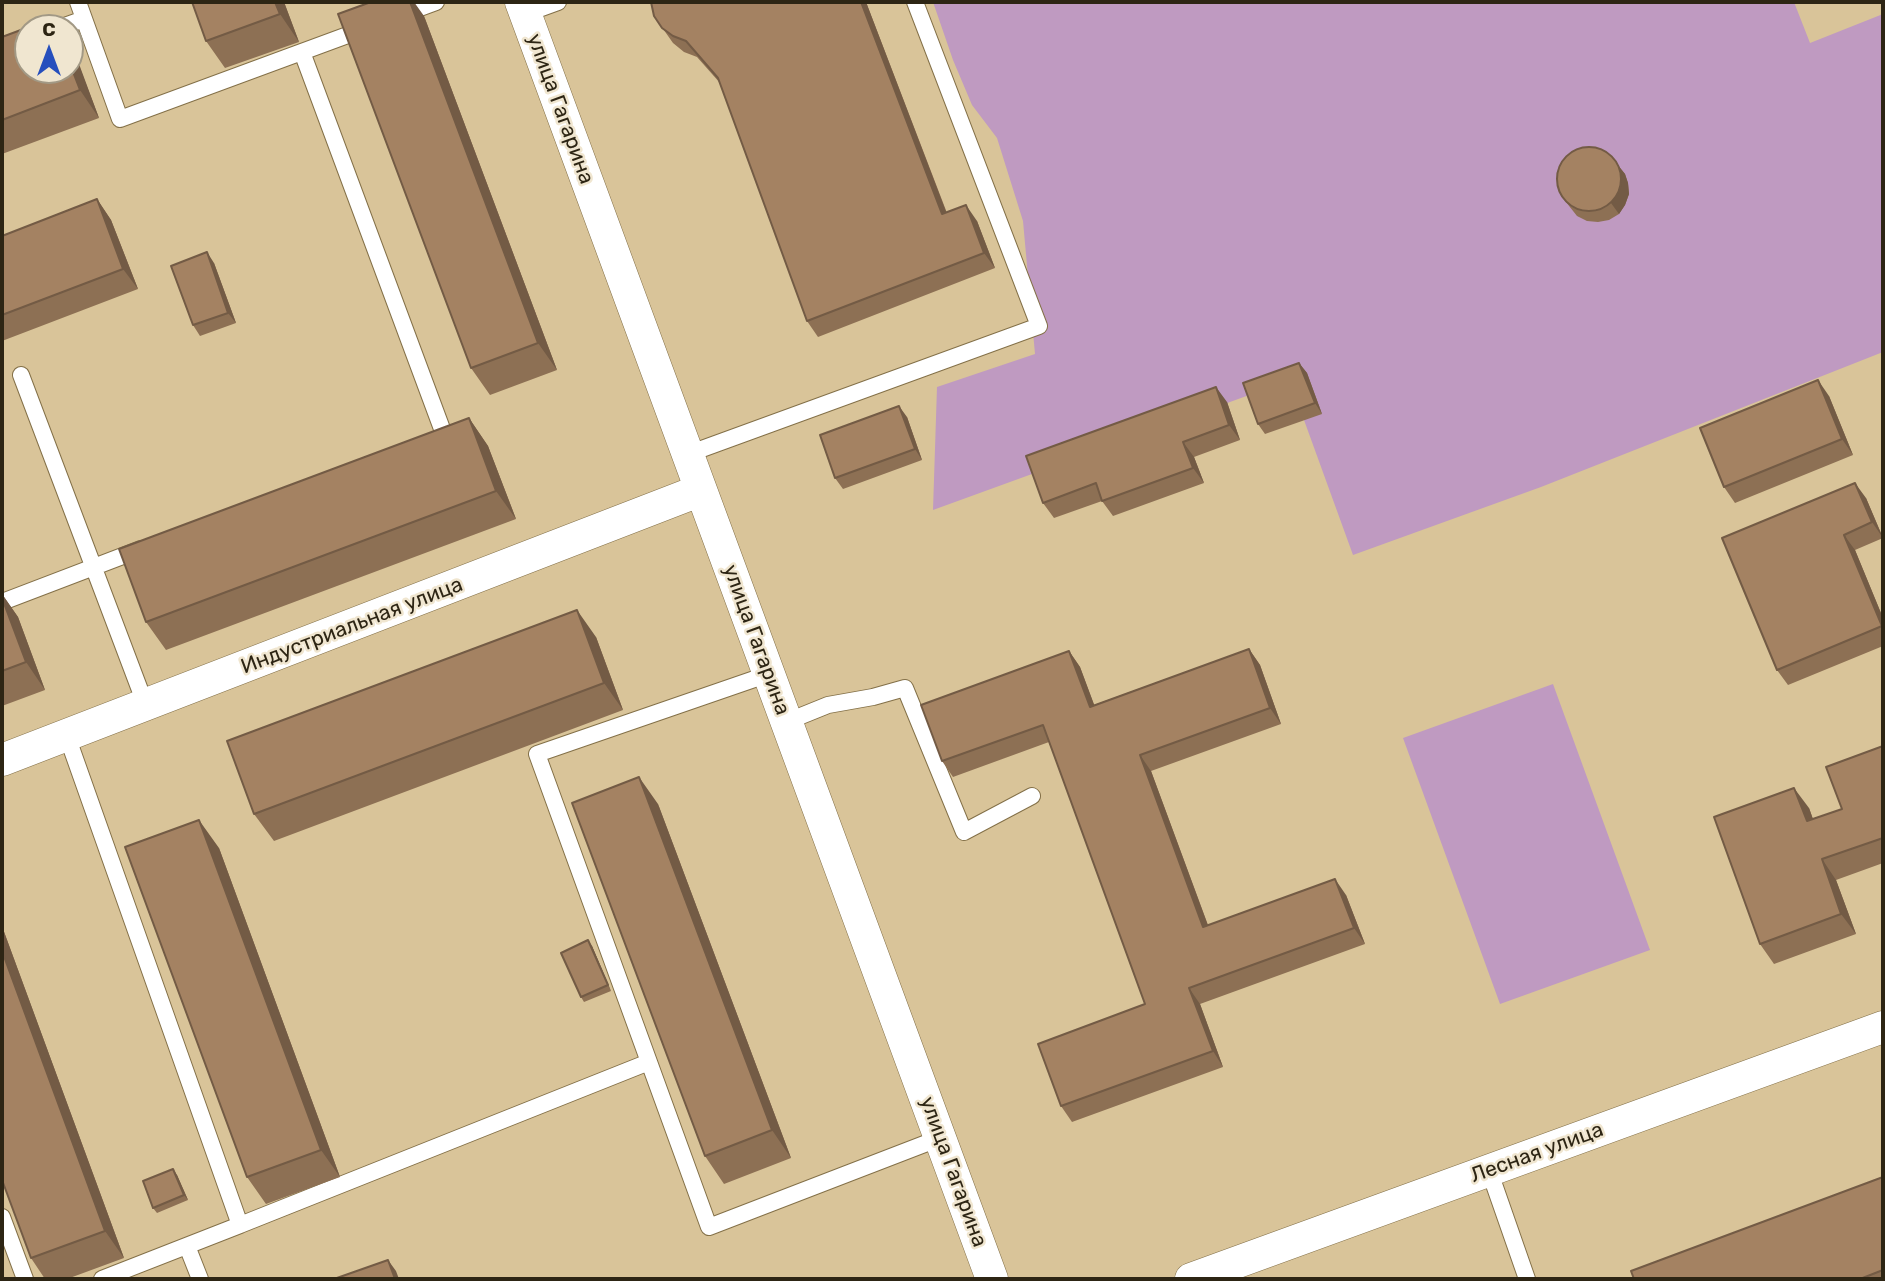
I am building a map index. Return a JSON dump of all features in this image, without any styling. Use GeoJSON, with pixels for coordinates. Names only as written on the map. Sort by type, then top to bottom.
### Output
{"type":"FeatureCollection","features":[{"type":"Feature","properties":{"kind":"street","name":"улица Гагарина"},"geometry":{"type":"LineString","coordinates":[[523,8],[992,1279]]}},
{"type":"Feature","properties":{"kind":"street","name":"Индустриальная улица"},"geometry":{"type":"LineString","coordinates":[[2,760],[701,491]]}},
{"type":"Feature","properties":{"kind":"street","name":"Лесная улица"},"geometry":{"type":"LineString","coordinates":[[1191,1279],[1883,1027]]}},
{"type":"Feature","properties":{"kind":"lane"},"geometry":{"type":"LineString","coordinates":[[84,19],[120,120],[436,2]]}},
{"type":"Feature","properties":{"kind":"lane"},"geometry":{"type":"LineString","coordinates":[[523,8],[558,2]]}},
{"type":"Feature","properties":{"kind":"lane"},"geometry":{"type":"LineString","coordinates":[[688,454],[1039,326],[915,2]]}},
{"type":"Feature","properties":{"kind":"lane"},"geometry":{"type":"LineString","coordinates":[[302,52],[445,437],[419,446]]}},
{"type":"Feature","properties":{"kind":"lane"},"geometry":{"type":"LineString","coordinates":[[21,375],[146,706]]}},
{"type":"Feature","properties":{"kind":"lane"},"geometry":{"type":"LineString","coordinates":[[2,602],[158,543]]}},
{"type":"Feature","properties":{"kind":"lane"},"geometry":{"type":"LineString","coordinates":[[769,674],[537,754],[709,1227],[940,1138]]}},
{"type":"Feature","properties":{"kind":"lane"},"geometry":{"type":"LineString","coordinates":[[786,722],[828,705],[905,688],[964,832],[1032,796]]}},
{"type":"Feature","properties":{"kind":"lane"},"geometry":{"type":"LineString","coordinates":[[67,736],[240,1225]]}},
{"type":"Feature","properties":{"kind":"lane"},"geometry":{"type":"LineString","coordinates":[[102,1279],[649,1062]]}},
{"type":"Feature","properties":{"kind":"lane"},"geometry":{"type":"LineString","coordinates":[[1489,1170],[1527,1279]]}},
{"type":"Feature","properties":{"kind":"lane"},"geometry":{"type":"LineString","coordinates":[[2,1217],[25,1279]]}},
{"type":"Feature","properties":{"kind":"lane"},"geometry":{"type":"LineString","coordinates":[[187,1246],[200,1279]]}},
{"type":"Feature","properties":{"kind":"shaded area"},"geometry":{"type":"Polygon","coordinates":[[[933,2],[1794,2],[1810,43],[1883,14],[1883,352],[1541,487],[1353,555],[1304,420],[1307,374],[933,510],[937,387],[1035,354],[1023,221],[997,138],[972,105],[933,2]]]}},
{"type":"Feature","properties":{"kind":"shaded area"},"geometry":{"type":"Polygon","coordinates":[[[1553,684],[1650,950],[1500,1004],[1403,738],[1553,684]]]}},
{"type":"Feature","properties":{"kind":"building"},"geometry":{"type":"Polygon","coordinates":[[[192,2],[275,2],[280,14],[206,41],[192,2]]]}},
{"type":"Feature","properties":{"kind":"building"},"geometry":{"type":"Polygon","coordinates":[[[371,2],[410,2],[538,343],[471,368],[338,14],[371,2]]]}},
{"type":"Feature","properties":{"kind":"building"},"geometry":{"type":"Polygon","coordinates":[[[651,2],[861,2],[942,214],[966,205],[984,253],[807,321],[718,78],[686,41],[662,28],[654,16],[651,2]]]}},
{"type":"Feature","properties":{"kind":"building"},"geometry":{"type":"Polygon","coordinates":[[[14,33],[14,84],[78,84],[80,90],[2,120],[2,37],[14,33]]]}},
{"type":"Feature","properties":{"kind":"building"},"geometry":{"type":"Polygon","coordinates":[[[1589,147],[1607,153],[1615,161],[1621,179],[1615,197],[1607,205],[1589,211],[1571,205],[1563,197],[1557,179],[1563,161],[1571,153],[1589,147]]]}},
{"type":"Feature","properties":{"kind":"building"},"geometry":{"type":"Polygon","coordinates":[[[97,199],[123,269],[2,315],[2,236],[97,199]]]}},
{"type":"Feature","properties":{"kind":"building"},"geometry":{"type":"Polygon","coordinates":[[[207,252],[228,313],[193,325],[171,266],[207,252]]]}},
{"type":"Feature","properties":{"kind":"building"},"geometry":{"type":"Polygon","coordinates":[[[1299,363],[1315,403],[1258,424],[1243,383],[1299,363]]]}},
{"type":"Feature","properties":{"kind":"building"},"geometry":{"type":"Polygon","coordinates":[[[1818,380],[1842,439],[1724,487],[1700,428],[1818,380]]]}},
{"type":"Feature","properties":{"kind":"building"},"geometry":{"type":"Polygon","coordinates":[[[1216,387],[1229,425],[1183,442],[1193,468],[1102,501],[1096,483],[1043,503],[1026,456],[1216,387]]]}},
{"type":"Feature","properties":{"kind":"building"},"geometry":{"type":"Polygon","coordinates":[[[899,406],[915,449],[835,478],[820,435],[899,406]]]}},
{"type":"Feature","properties":{"kind":"building"},"geometry":{"type":"Polygon","coordinates":[[[469,418],[496,491],[146,622],[119,549],[469,418]]]}},
{"type":"Feature","properties":{"kind":"building"},"geometry":{"type":"Polygon","coordinates":[[[1855,483],[1872,522],[1844,535],[1882,626],[1777,670],[1722,538],[1855,483]]]}},
{"type":"Feature","properties":{"kind":"building"},"geometry":{"type":"Polygon","coordinates":[[[2,598],[26,662],[2,671],[2,598]]]}},
{"type":"Feature","properties":{"kind":"building"},"geometry":{"type":"Polygon","coordinates":[[[577,610],[604,683],[254,814],[227,741],[577,610]]]}},
{"type":"Feature","properties":{"kind":"building"},"geometry":{"type":"Polygon","coordinates":[[[1249,649],[1270,708],[1140,755],[1203,927],[1335,879],[1354,928],[1189,988],[1213,1051],[1061,1106],[1038,1044],[1145,1004],[1043,725],[942,761],[921,705],[1069,651],[1090,707],[1249,649]]]}},
{"type":"Feature","properties":{"kind":"building"},"geometry":{"type":"Polygon","coordinates":[[[1883,746],[1883,838],[1822,859],[1841,914],[1760,944],[1714,817],[1794,788],[1807,821],[1842,809],[1826,767],[1883,746]]]}},
{"type":"Feature","properties":{"kind":"building"},"geometry":{"type":"Polygon","coordinates":[[[639,777],[772,1130],[705,1156],[572,803],[639,777]]]}},
{"type":"Feature","properties":{"kind":"building"},"geometry":{"type":"Polygon","coordinates":[[[199,820],[321,1150],[247,1177],[125,847],[199,820]]]}},
{"type":"Feature","properties":{"kind":"building"},"geometry":{"type":"Polygon","coordinates":[[[588,940],[608,985],[581,997],[561,953],[588,940]]]}},
{"type":"Feature","properties":{"kind":"building"},"geometry":{"type":"Polygon","coordinates":[[[2,951],[105,1231],[31,1258],[2,1180],[2,951]]]}},
{"type":"Feature","properties":{"kind":"building"},"geometry":{"type":"Polygon","coordinates":[[[173,1169],[184,1195],[153,1208],[143,1181],[173,1169]]]}},
{"type":"Feature","properties":{"kind":"building"},"geometry":{"type":"Polygon","coordinates":[[[1883,1177],[1883,1270],[1860,1279],[1634,1279],[1631,1271],[1883,1177]]]}},
{"type":"Feature","properties":{"kind":"building"},"geometry":{"type":"Polygon","coordinates":[[[388,1260],[395,1279],[334,1279],[388,1260]]]}}]}
